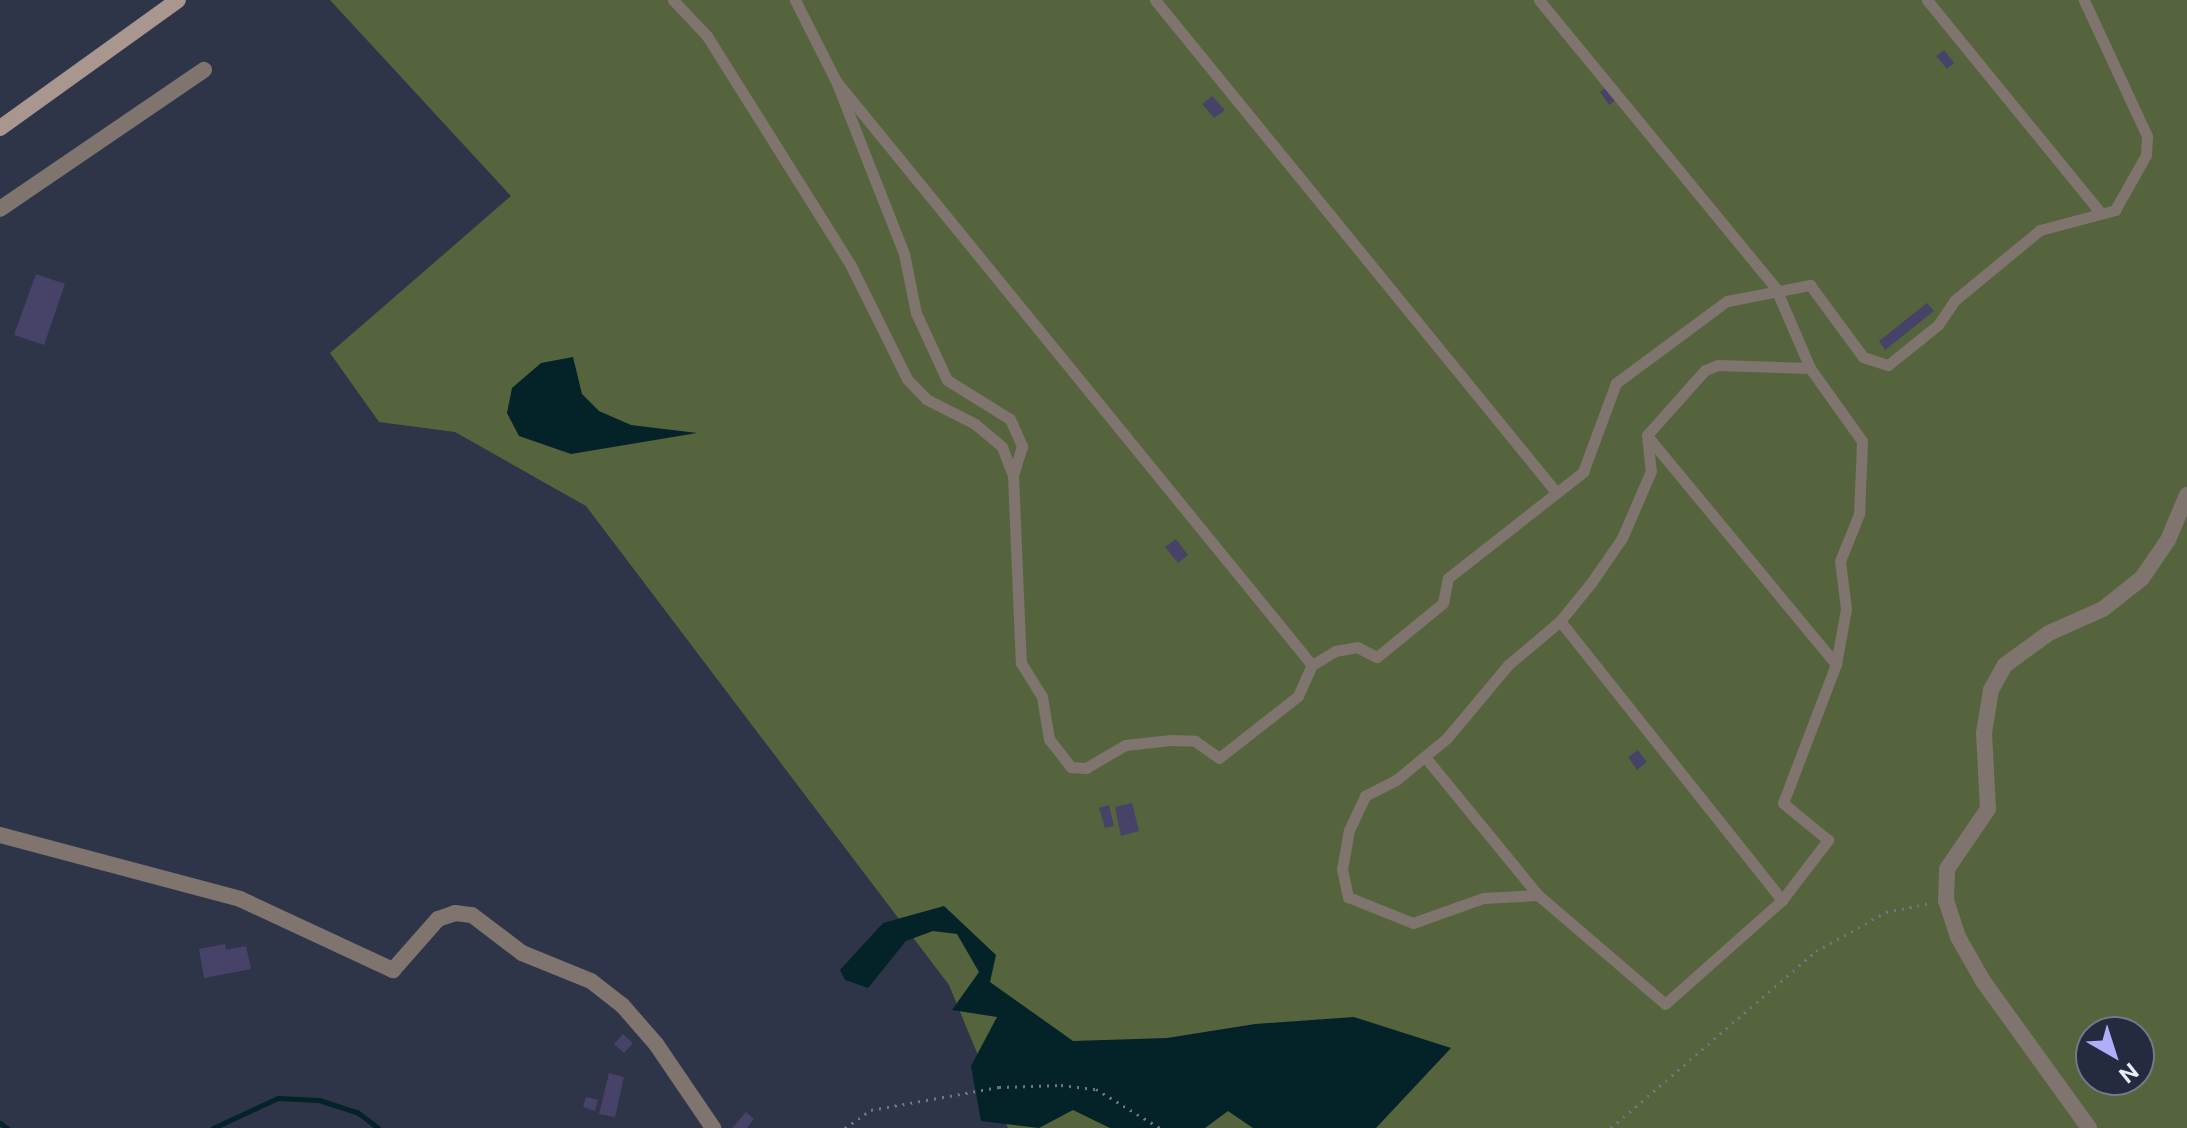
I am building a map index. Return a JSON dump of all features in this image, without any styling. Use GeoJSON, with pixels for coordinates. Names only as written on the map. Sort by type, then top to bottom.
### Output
{"type":"FeatureCollection","features":[{"type":"Feature","properties":{"kind":"main road"},"geometry":{"type":"LineString","coordinates":[[0,128],[178,0]]}},
{"type":"Feature","properties":{"kind":"street"},"geometry":{"type":"LineString","coordinates":[[0,209],[204,70]]}},
{"type":"Feature","properties":{"kind":"street"},"geometry":{"type":"LineString","coordinates":[[2089,1128],[1983,981],[1958,937],[1946,900],[1947,869],[1988,809],[1984,733],[1991,690],[2005,665],[2049,633],[2103,609],[2142,578],[2168,540],[2187,495]]}},
{"type":"Feature","properties":{"kind":"street"},"geometry":{"type":"LineString","coordinates":[[0,835],[240,899],[364,961],[393,970],[438,919],[455,913],[472,915],[522,953],[591,981],[622,1005],[656,1044],[713,1128]]}},
{"type":"Feature","properties":{"kind":"lane"},"geometry":{"type":"LineString","coordinates":[[673,0],[707,36],[851,266],[907,379],[926,399],[975,424],[1002,447],[1013,475],[1021,663],[1042,697],[1049,739],[1071,767],[1086,768],[1125,745],[1171,740],[1195,741],[1219,758],[1298,696],[1312,665],[1335,651],[1357,647],[1377,657],[1443,603],[1448,578],[1583,472],[1616,383],[1727,301],[1776,289],[1810,285],[1863,357],[1888,365],[1938,325],[1955,300],[2040,230],[2115,210],[2146,155],[2147,136],[2084,0]]}},
{"type":"Feature","properties":{"kind":"lane"},"geometry":{"type":"LineString","coordinates":[[795,0],[836,81],[904,254],[916,313],[947,380],[1010,419],[1022,446],[1013,475]]}},
{"type":"Feature","properties":{"kind":"lane"},"geometry":{"type":"LineString","coordinates":[[1155,0],[1556,492]]}},
{"type":"Feature","properties":{"kind":"lane"},"geometry":{"type":"LineString","coordinates":[[1425,757],[1538,895],[1665,1004],[1782,900],[1828,840],[1783,803],[1836,664],[1846,609],[1840,561],[1859,514],[1862,441],[1810,368],[1776,289],[1539,0]]}},
{"type":"Feature","properties":{"kind":"lane"},"geometry":{"type":"LineString","coordinates":[[1927,0],[2100,212]]}},
{"type":"Feature","properties":{"kind":"lane"},"geometry":{"type":"LineString","coordinates":[[836,81],[1312,665]]}},
{"type":"Feature","properties":{"kind":"lane"},"geometry":{"type":"LineString","coordinates":[[1538,895],[1483,898],[1413,923],[1348,897],[1342,869],[1349,830],[1365,796],[1425,757],[1508,665],[1560,621],[1622,538],[1651,471],[1647,435],[1705,370],[1718,365],[1810,368]]}},
{"type":"Feature","properties":{"kind":"lane"},"geometry":{"type":"LineString","coordinates":[[1647,435],[1836,664]]}},
{"type":"Feature","properties":{"kind":"lane"},"geometry":{"type":"LineString","coordinates":[[1560,621],[1782,900]]}},
{"type":"Feature","properties":{"kind":"path"},"geometry":{"type":"LineString","coordinates":[[1611,1128],[1816,951],[1886,912],[1946,900]]}},
{"type":"Feature","properties":{"kind":"path"},"geometry":{"type":"LineString","coordinates":[[845,1128],[871,1110],[999,1087],[1061,1085],[1096,1089],[1160,1128]]}},
{"type":"Feature","properties":{"kind":"green space"},"geometry":{"type":"Polygon","coordinates":[[[330,0],[2187,0],[2187,1128],[1008,1128],[949,985],[586,506],[455,432],[379,422],[330,353],[511,196],[330,0]]]}},
{"type":"Feature","properties":{"kind":"shaded area"},"geometry":{"type":"Polygon","coordinates":[[[573,357],[582,394],[599,411],[631,425],[697,433],[571,454],[519,436],[507,413],[512,388],[541,363],[573,357]]]}},
{"type":"Feature","properties":{"kind":"shaded area"},"geometry":{"type":"Polygon","coordinates":[[[944,906],[996,955],[990,982],[1073,1041],[1167,1038],[1255,1024],[1354,1017],[1451,1048],[1376,1128],[1253,1128],[1228,1111],[1205,1128],[1110,1128],[1073,1110],[1039,1128],[981,1121],[971,1066],[997,1017],[952,1010],[979,972],[957,934],[933,931],[906,941],[868,988],[845,980],[840,970],[883,923],[944,906]]]}},
{"type":"Feature","properties":{"kind":"building"},"geometry":{"type":"Polygon","coordinates":[[[1944,50],[1954,63],[1947,69],[1936,56],[1944,50]]]}},
{"type":"Feature","properties":{"kind":"building"},"geometry":{"type":"Polygon","coordinates":[[[1608,86],[1617,99],[1609,105],[1600,92],[1608,86]]]}},
{"type":"Feature","properties":{"kind":"building"},"geometry":{"type":"Polygon","coordinates":[[[1212,96],[1225,110],[1214,118],[1202,104],[1212,96]]]}},
{"type":"Feature","properties":{"kind":"building"},"geometry":{"type":"Polygon","coordinates":[[[36,274],[65,284],[44,345],[14,335],[36,274]]]}},
{"type":"Feature","properties":{"kind":"building"},"geometry":{"type":"Polygon","coordinates":[[[1927,303],[1934,311],[1885,350],[1879,341],[1927,303]]]}},
{"type":"Feature","properties":{"kind":"building"},"geometry":{"type":"Polygon","coordinates":[[[1176,539],[1188,555],[1178,563],[1165,547],[1176,539]]]}},
{"type":"Feature","properties":{"kind":"building"},"geometry":{"type":"Polygon","coordinates":[[[1638,750],[1647,762],[1637,770],[1628,757],[1638,750]]]}},
{"type":"Feature","properties":{"kind":"building"},"geometry":{"type":"Polygon","coordinates":[[[1132,803],[1139,831],[1121,836],[1115,807],[1132,803]]]}},
{"type":"Feature","properties":{"kind":"building"},"geometry":{"type":"Polygon","coordinates":[[[1109,805],[1114,826],[1105,828],[1099,808],[1109,805]]]}},
{"type":"Feature","properties":{"kind":"building"},"geometry":{"type":"Polygon","coordinates":[[[225,944],[226,950],[246,946],[251,969],[204,978],[199,949],[225,944]]]}},
{"type":"Feature","properties":{"kind":"building"},"geometry":{"type":"Polygon","coordinates":[[[623,1034],[633,1043],[624,1053],[614,1044],[623,1034]]]}},
{"type":"Feature","properties":{"kind":"building"},"geometry":{"type":"Polygon","coordinates":[[[609,1073],[624,1077],[615,1117],[599,1114],[609,1073]]]}},
{"type":"Feature","properties":{"kind":"building"},"geometry":{"type":"Polygon","coordinates":[[[586,1097],[598,1100],[595,1111],[583,1107],[586,1097]]]}},
{"type":"Feature","properties":{"kind":"building"},"geometry":{"type":"Polygon","coordinates":[[[746,1112],[754,1119],[747,1128],[732,1128],[746,1112]]]}},
{"type":"Feature","properties":{"kind":"waterway"},"geometry":{"type":"LineString","coordinates":[[213,1128],[278,1098],[319,1100],[357,1112],[378,1128]]}},
{"type":"Feature","properties":{"kind":"waterway"},"geometry":{"type":"LineString","coordinates":[[0,1123],[7,1128]]}}]}
